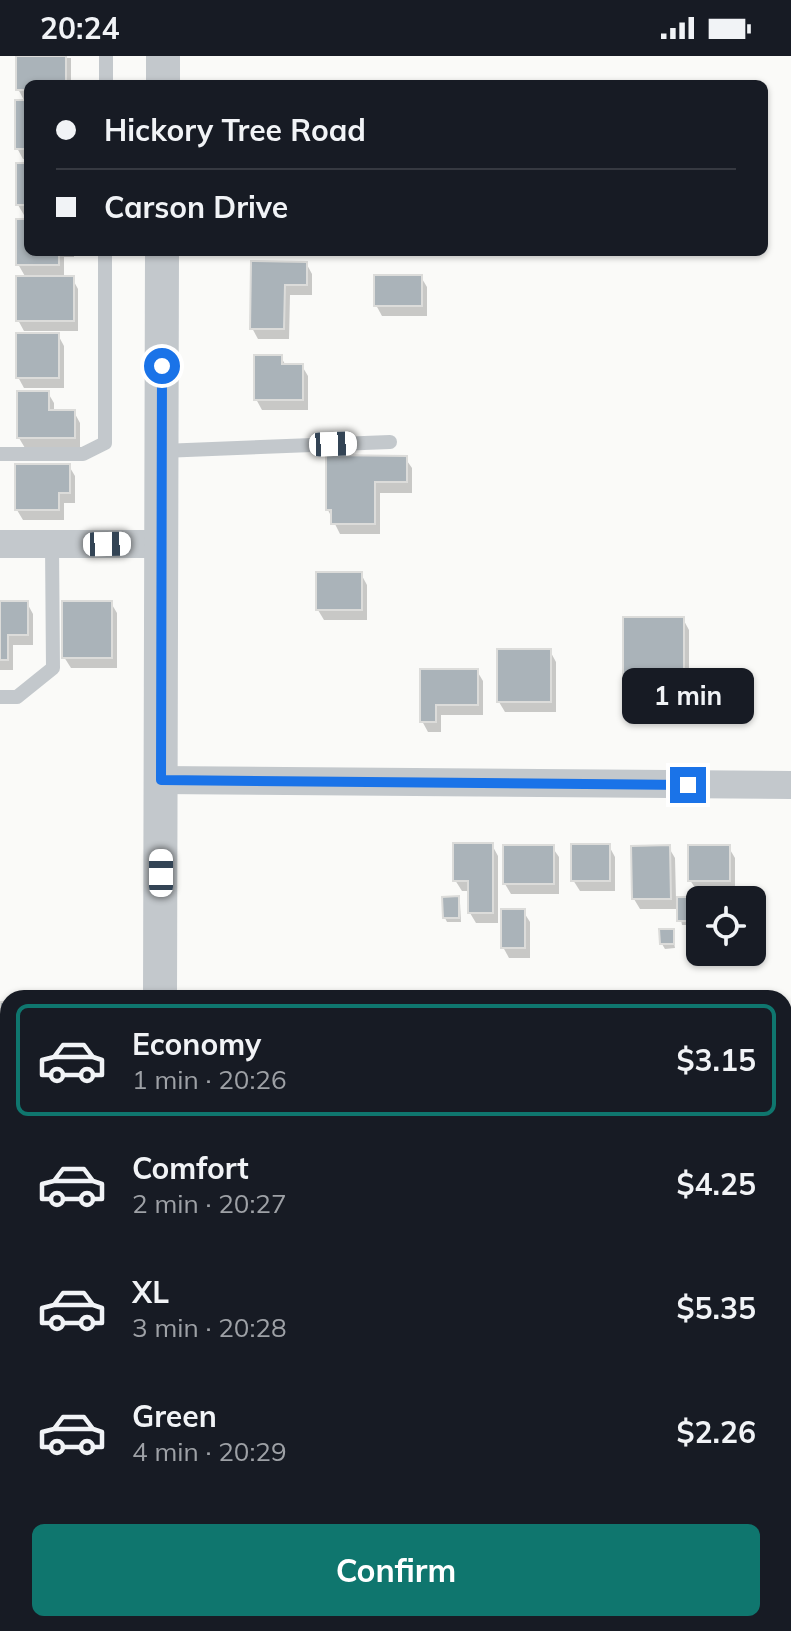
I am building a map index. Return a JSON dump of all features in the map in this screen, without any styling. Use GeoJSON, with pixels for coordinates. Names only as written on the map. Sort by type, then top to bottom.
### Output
{"type":"FeatureCollection","features":[{"type":"Feature","properties":{"kind":"street"},"geometry":{"type":"LineString","coordinates":[[163,56],[163,80]]}},
{"type":"Feature","properties":{"kind":"street"},"geometry":{"type":"LineString","coordinates":[[160,990],[162,256]]}},
{"type":"Feature","properties":{"kind":"street"},"geometry":{"type":"LineString","coordinates":[[0,544],[161,544]]}},
{"type":"Feature","properties":{"kind":"street"},"geometry":{"type":"LineString","coordinates":[[161,780],[791,785]]}},
{"type":"Feature","properties":{"kind":"lane"},"geometry":{"type":"LineString","coordinates":[[106,56],[106,80]]}},
{"type":"Feature","properties":{"kind":"lane"},"geometry":{"type":"LineString","coordinates":[[0,454],[83,454],[105,443],[105,256]]}},
{"type":"Feature","properties":{"kind":"lane"},"geometry":{"type":"LineString","coordinates":[[162,451],[390,442]]}},
{"type":"Feature","properties":{"kind":"lane"},"geometry":{"type":"LineString","coordinates":[[0,697],[17,697],[53,668],[52,545]]}},
{"type":"Feature","properties":{"kind":"building"},"geometry":{"type":"Polygon","coordinates":[[[16,56],[66,56],[66,80],[24,80],[24,90],[16,90],[16,56]]]}},
{"type":"Feature","properties":{"kind":"building"},"geometry":{"type":"Polygon","coordinates":[[[15,100],[24,100],[24,149],[15,149],[15,100]]]}},
{"type":"Feature","properties":{"kind":"building"},"geometry":{"type":"Polygon","coordinates":[[[16,163],[24,163],[24,205],[16,205],[16,163]]]}},
{"type":"Feature","properties":{"kind":"building"},"geometry":{"type":"Polygon","coordinates":[[[16,219],[24,219],[24,256],[59,256],[59,265],[16,265],[16,219]]]}},
{"type":"Feature","properties":{"kind":"building"},"geometry":{"type":"Polygon","coordinates":[[[251,261],[307,262],[307,285],[285,285],[284,329],[250,329],[251,261]]]}},
{"type":"Feature","properties":{"kind":"building"},"geometry":{"type":"Polygon","coordinates":[[[374,275],[422,275],[422,306],[374,306],[374,275]]]}},
{"type":"Feature","properties":{"kind":"building"},"geometry":{"type":"Polygon","coordinates":[[[16,276],[74,276],[74,321],[16,321],[16,276]]]}},
{"type":"Feature","properties":{"kind":"building"},"geometry":{"type":"Polygon","coordinates":[[[16,333],[59,333],[59,378],[16,378],[16,333]]]}},
{"type":"Feature","properties":{"kind":"building"},"geometry":{"type":"Polygon","coordinates":[[[254,355],[282,355],[282,364],[303,364],[303,400],[254,400],[254,355]]]}},
{"type":"Feature","properties":{"kind":"building"},"geometry":{"type":"Polygon","coordinates":[[[17,391],[49,391],[49,410],[75,410],[75,438],[17,438],[17,391]]]}},
{"type":"Feature","properties":{"kind":"building"},"geometry":{"type":"Polygon","coordinates":[[[326,455],[407,456],[407,482],[375,482],[375,524],[331,524],[331,510],[326,510],[326,455]]]}},
{"type":"Feature","properties":{"kind":"building"},"geometry":{"type":"Polygon","coordinates":[[[15,464],[70,464],[70,493],[59,493],[59,510],[15,510],[15,464]]]}},
{"type":"Feature","properties":{"kind":"building"},"geometry":{"type":"Polygon","coordinates":[[[316,572],[362,572],[362,610],[316,610],[316,572]]]}},
{"type":"Feature","properties":{"kind":"building"},"geometry":{"type":"Polygon","coordinates":[[[0,601],[28,601],[28,635],[8,635],[8,660],[0,660],[0,601]]]}},
{"type":"Feature","properties":{"kind":"building"},"geometry":{"type":"Polygon","coordinates":[[[62,601],[112,601],[112,658],[62,658],[62,601]]]}},
{"type":"Feature","properties":{"kind":"building"},"geometry":{"type":"Polygon","coordinates":[[[623,617],[684,617],[684,700],[623,700],[623,617]]]}},
{"type":"Feature","properties":{"kind":"building"},"geometry":{"type":"Polygon","coordinates":[[[497,649],[551,649],[551,702],[497,702],[497,649]]]}},
{"type":"Feature","properties":{"kind":"building"},"geometry":{"type":"Polygon","coordinates":[[[420,669],[478,669],[478,705],[436,705],[436,722],[420,722],[420,669]]]}},
{"type":"Feature","properties":{"kind":"building"},"geometry":{"type":"Polygon","coordinates":[[[453,843],[493,843],[493,913],[468,913],[468,881],[453,881],[453,843]]]}},
{"type":"Feature","properties":{"kind":"building"},"geometry":{"type":"Polygon","coordinates":[[[571,844],[610,844],[610,881],[571,881],[571,844]]]}},
{"type":"Feature","properties":{"kind":"building"},"geometry":{"type":"Polygon","coordinates":[[[503,845],[554,845],[554,884],[503,884],[503,845]]]}},
{"type":"Feature","properties":{"kind":"building"},"geometry":{"type":"Polygon","coordinates":[[[670,845],[671,899],[632,899],[631,846],[670,845]]]}},
{"type":"Feature","properties":{"kind":"building"},"geometry":{"type":"Polygon","coordinates":[[[688,845],[730,845],[730,881],[688,881],[688,845]]]}},
{"type":"Feature","properties":{"kind":"building"},"geometry":{"type":"Polygon","coordinates":[[[459,896],[459,918],[443,918],[442,897],[459,896]]]}},
{"type":"Feature","properties":{"kind":"building"},"geometry":{"type":"Polygon","coordinates":[[[677,897],[686,897],[686,921],[677,921],[677,897]]]}},
{"type":"Feature","properties":{"kind":"building"},"geometry":{"type":"Polygon","coordinates":[[[501,909],[525,909],[525,948],[501,948],[501,909]]]}},
{"type":"Feature","properties":{"kind":"building"},"geometry":{"type":"Polygon","coordinates":[[[659,929],[674,929],[674,944],[660,944],[659,929]]]}},
{"type":"Feature","properties":{"kind":"route"},"geometry":{"type":"LineString","coordinates":[[162,366],[161,780],[688,785]]}}]}
